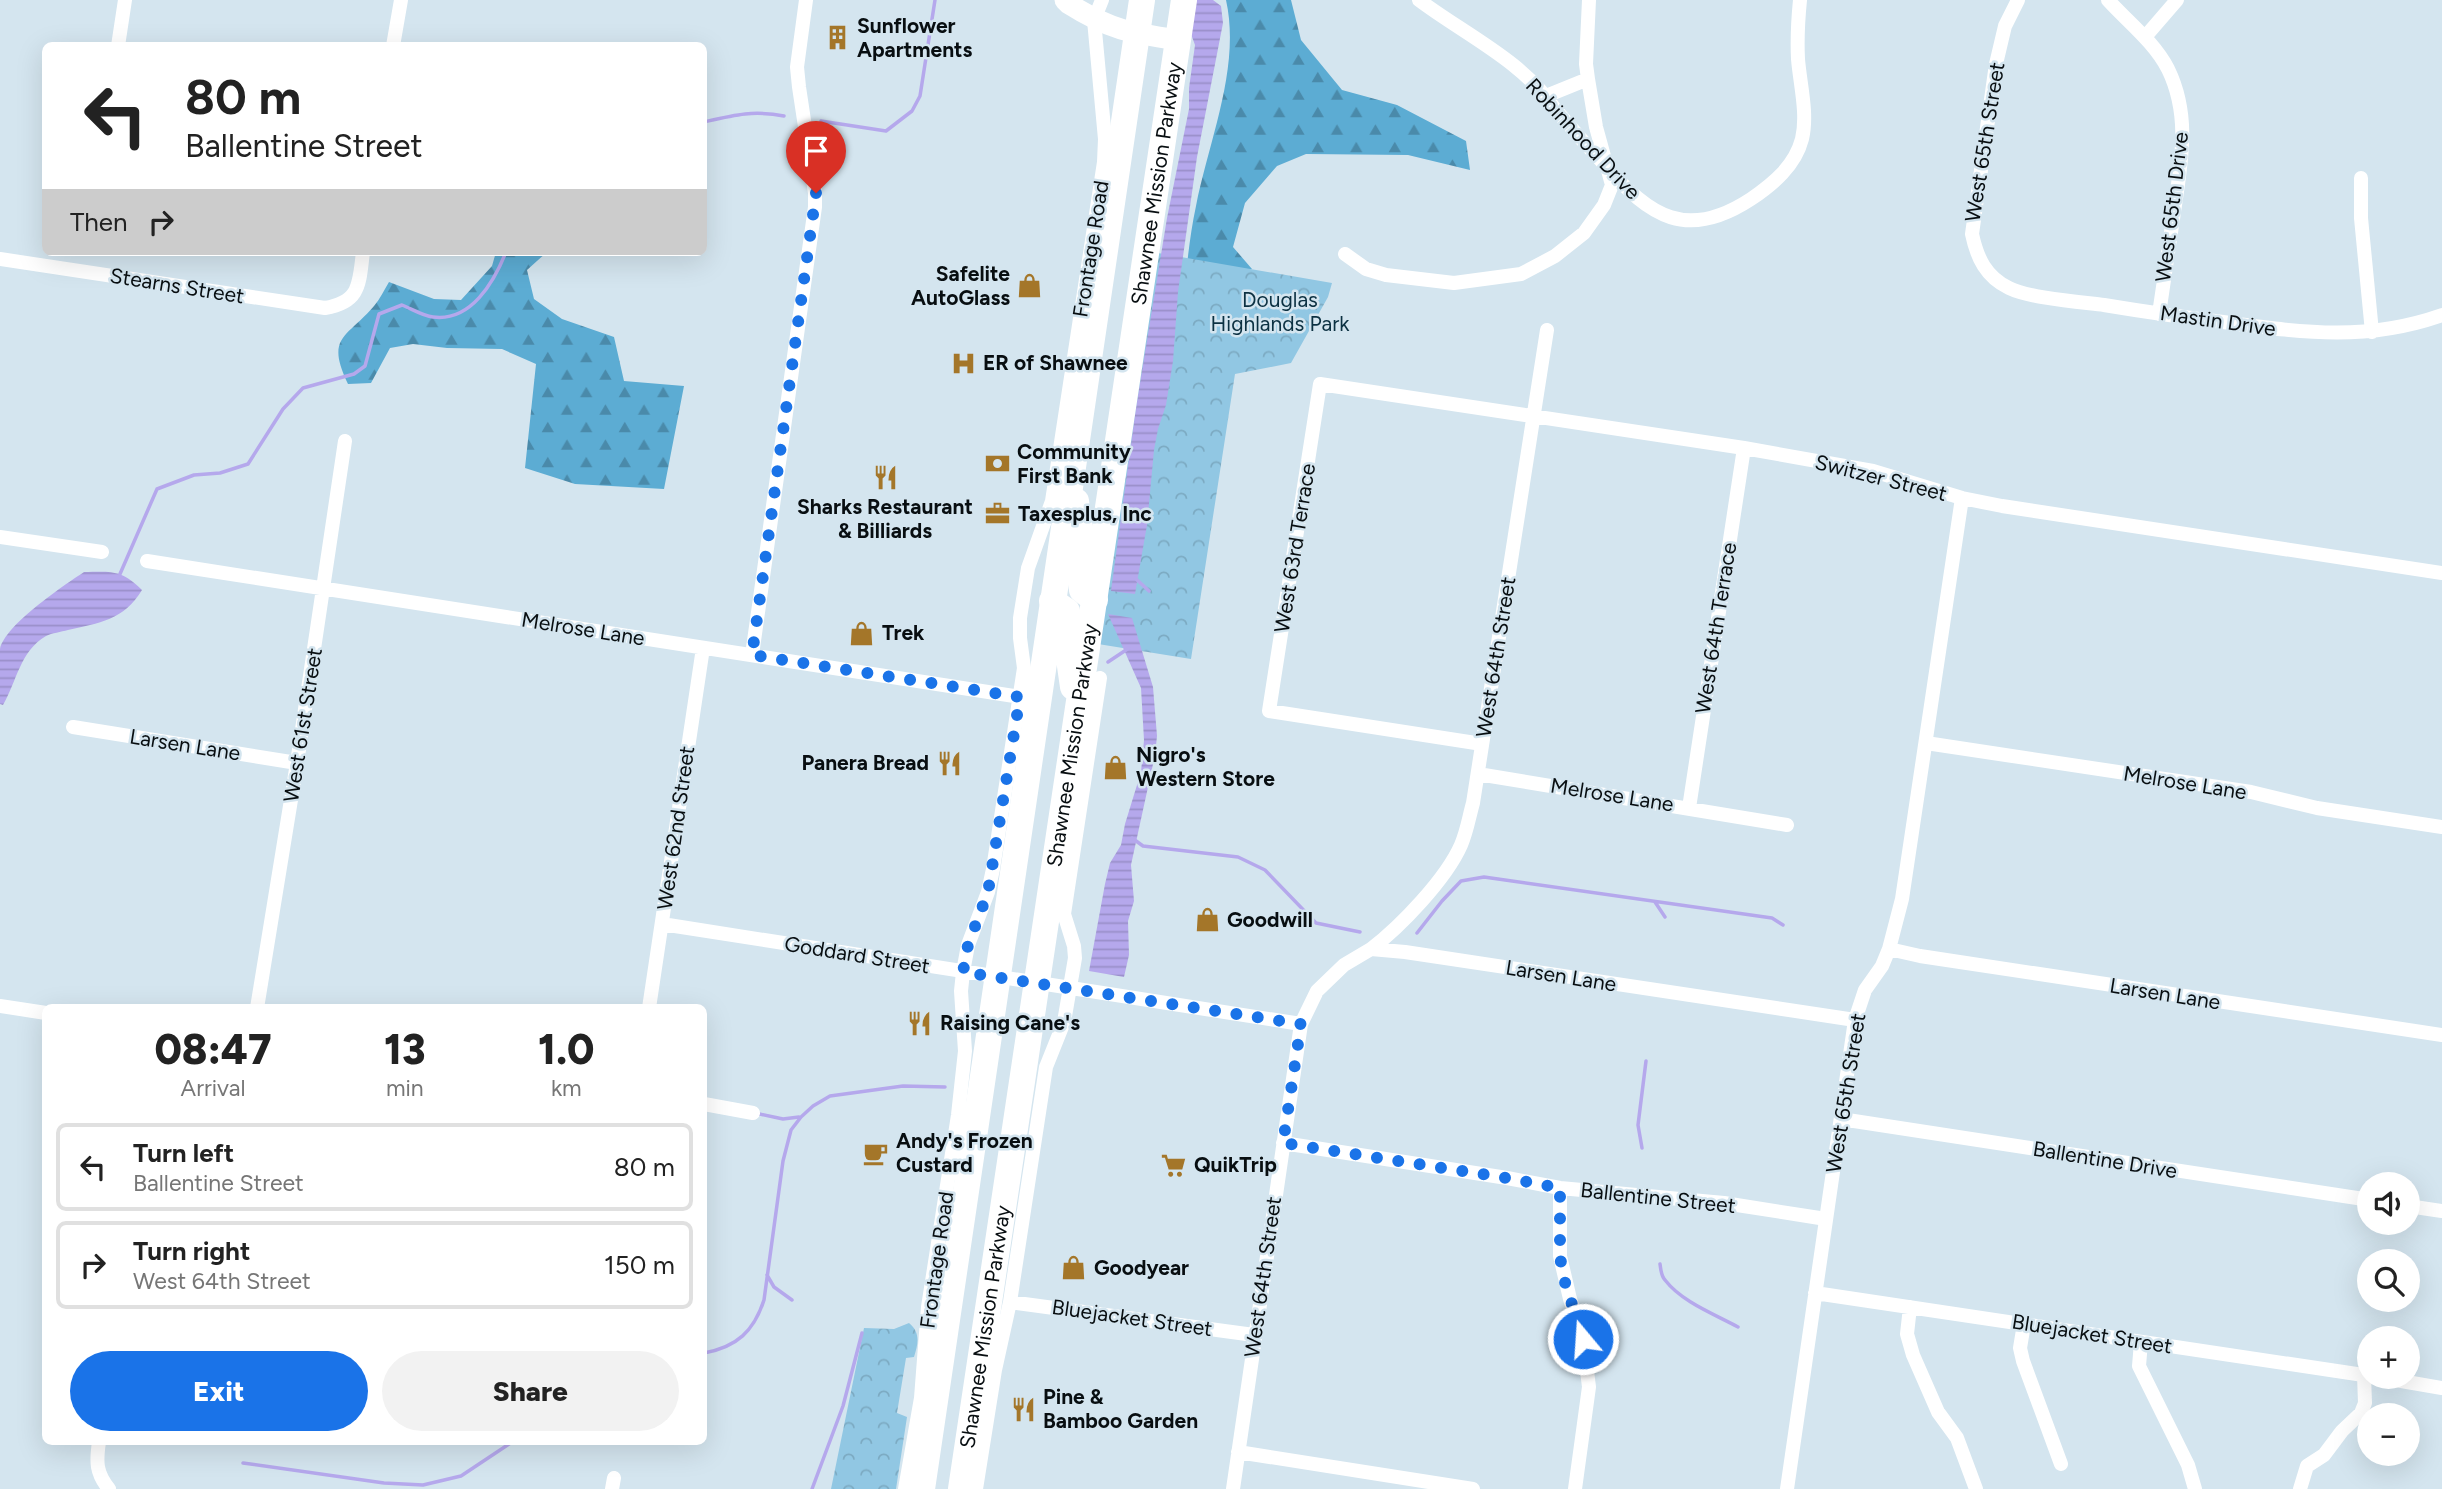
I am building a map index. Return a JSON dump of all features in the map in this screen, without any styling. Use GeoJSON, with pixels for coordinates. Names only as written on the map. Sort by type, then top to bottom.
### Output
{"type":"FeatureCollection","features":[{"type":"Feature","properties":{"kind":"highway","name":"Shawnee Mission Parkway"},"geometry":{"type":"LineString","coordinates":[[922,1489],[1142,0]]}},
{"type":"Feature","properties":{"kind":"highway","name":"Shawnee Mission Parkway"},"geometry":{"type":"LineString","coordinates":[[961,1489],[1184,0]]}},
{"type":"Feature","properties":{"kind":"highway"},"geometry":{"type":"LineString","coordinates":[[1072,470],[1082,545],[1079,568],[1082,590],[1095,600]]}},
{"type":"Feature","properties":{"kind":"highway"},"geometry":{"type":"LineString","coordinates":[[1052,601],[1067,611],[1076,716]]}},
{"type":"Feature","properties":{"kind":"highway"},"geometry":{"type":"LineString","coordinates":[[1089,639],[1100,678]]}},
{"type":"Feature","properties":{"kind":"street"},"geometry":{"type":"LineString","coordinates":[[119,42],[125,0]]}},
{"type":"Feature","properties":{"kind":"street"},"geometry":{"type":"LineString","coordinates":[[394,42],[401,0]]}},
{"type":"Feature","properties":{"kind":"street"},"geometry":{"type":"LineString","coordinates":[[752,655],[815,207],[816,193],[797,66],[806,0]]}},
{"type":"Feature","properties":{"kind":"street"},"geometry":{"type":"LineString","coordinates":[[1065,0],[1098,10],[1124,32],[1178,40]]}},
{"type":"Feature","properties":{"kind":"street","name":"Robinhood Drive"},"geometry":{"type":"LineString","coordinates":[[1419,0],[1496,53],[1546,96],[1629,193],[1667,218],[1684,222],[1724,215],[1769,186],[1785,171],[1796,155],[1802,137],[1803,113],[1798,57],[1800,0]]}},
{"type":"Feature","properties":{"kind":"street"},"geometry":{"type":"LineString","coordinates":[[1345,254],[1366,269],[1386,275],[1454,283],[1521,274],[1555,256],[1584,233],[1604,205],[1612,185],[1596,127],[1586,64],[1589,0]]}},
{"type":"Feature","properties":{"kind":"street","name":"West 65th Street"},"geometry":{"type":"LineString","coordinates":[[1996,280],[1982,267],[1972,234],[1996,64],[2005,26],[2018,0]]}},
{"type":"Feature","properties":{"kind":"street","name":"West 65th Drive"},"geometry":{"type":"LineString","coordinates":[[2108,0],[2145,37],[2167,68],[2182,115],[2184,137],[2159,314]]}},
{"type":"Feature","properties":{"kind":"street"},"geometry":{"type":"LineString","coordinates":[[2145,37],[2177,0]]}},
{"type":"Feature","properties":{"kind":"street","name":"Frontage Road"},"geometry":{"type":"LineString","coordinates":[[905,1489],[921,1398],[930,1291],[958,1115],[965,1051],[961,991],[963,972],[968,945],[988,892],[1024,668],[1020,638],[1023,597],[1033,550],[1052,500],[1104,162],[1098,10]]}},
{"type":"Feature","properties":{"kind":"street"},"geometry":{"type":"LineString","coordinates":[[1546,96],[1588,79]]}},
{"type":"Feature","properties":{"kind":"street"},"geometry":{"type":"LineString","coordinates":[[2361,178],[2361,218],[2372,331]]}},
{"type":"Feature","properties":{"kind":"street","name":"Stearns Street"},"geometry":{"type":"LineString","coordinates":[[0,259],[325,308],[340,306],[352,298],[359,286],[363,256]]}},
{"type":"Feature","properties":{"kind":"street","name":"Mastin Drive"},"geometry":{"type":"LineString","coordinates":[[1996,280],[2021,292],[2159,314],[2310,333],[2372,331],[2421,323],[2442,315]]}},
{"type":"Feature","properties":{"kind":"street","name":"West 64th Street"},"geometry":{"type":"LineString","coordinates":[[1371,949],[1395,930],[1451,863],[1466,831],[1478,774],[1547,330]]}},
{"type":"Feature","properties":{"kind":"street","name":"Switzer Street"},"geometry":{"type":"LineString","coordinates":[[1320,384],[1744,448],[1873,471],[1962,498],[2442,573]]}},
{"type":"Feature","properties":{"kind":"street","name":"West 63rd Terrace"},"geometry":{"type":"LineString","coordinates":[[1320,384],[1269,711],[1482,744]]}},
{"type":"Feature","properties":{"kind":"street","name":"West 61st Street"},"geometry":{"type":"LineString","coordinates":[[258,1004],[298,762],[345,441]]}},
{"type":"Feature","properties":{"kind":"street","name":"West 64th Terrace"},"geometry":{"type":"LineString","coordinates":[[1689,808],[1744,448]]}},
{"type":"Feature","properties":{"kind":"street","name":"West 65th Street"},"geometry":{"type":"LineString","coordinates":[[1787,1489],[1855,1020],[1865,990],[1882,966],[1889,949],[1902,899],[1962,498]]}},
{"type":"Feature","properties":{"kind":"street"},"geometry":{"type":"LineString","coordinates":[[0,537],[102,552]]}},
{"type":"Feature","properties":{"kind":"street","name":"Melrose Lane"},"geometry":{"type":"LineString","coordinates":[[146,561],[1020,697]]}},
{"type":"Feature","properties":{"kind":"street"},"geometry":{"type":"LineString","coordinates":[[1023,597],[1052,601]]}},
{"type":"Feature","properties":{"kind":"street","name":"West 62nd Street"},"geometry":{"type":"LineString","coordinates":[[650,1004],[703,648]]}},
{"type":"Feature","properties":{"kind":"street"},"geometry":{"type":"LineString","coordinates":[[976,1489],[995,1370],[1010,1302],[1046,1067],[1065,1022],[1074,946],[1064,914],[1100,678]]}},
{"type":"Feature","properties":{"kind":"street","name":"Larsen Lane"},"geometry":{"type":"LineString","coordinates":[[73,727],[298,762]]}},
{"type":"Feature","properties":{"kind":"street","name":"Melrose Lane"},"geometry":{"type":"LineString","coordinates":[[1926,743],[2250,792],[2317,808],[2442,827]]}},
{"type":"Feature","properties":{"kind":"street","name":"Melrose Lane"},"geometry":{"type":"LineString","coordinates":[[1478,774],[1787,825]]}},
{"type":"Feature","properties":{"kind":"street","name":"Goddard Street"},"geometry":{"type":"LineString","coordinates":[[662,924],[1301,1024]]}},
{"type":"Feature","properties":{"kind":"street"},"geometry":{"type":"LineString","coordinates":[[1301,1024],[1317,991],[1328,979],[1344,965],[1371,949]]}},
{"type":"Feature","properties":{"kind":"street","name":"Larsen Lane"},"geometry":{"type":"LineString","coordinates":[[1371,949],[1855,1020]]}},
{"type":"Feature","properties":{"kind":"street","name":"Larsen Lane"},"geometry":{"type":"LineString","coordinates":[[1889,949],[1920,956],[2442,1035]]}},
{"type":"Feature","properties":{"kind":"street"},"geometry":{"type":"LineString","coordinates":[[0,1006],[42,1012]]}},
{"type":"Feature","properties":{"kind":"street","name":"West 64th Street"},"geometry":{"type":"LineString","coordinates":[[1233,1489],[1301,1024]]}},
{"type":"Feature","properties":{"kind":"street"},"geometry":{"type":"LineString","coordinates":[[707,1104],[753,1112]]}},
{"type":"Feature","properties":{"kind":"street","name":"Ballentine Drive"},"geometry":{"type":"LineString","coordinates":[[1841,1119],[2357,1198]]}},
{"type":"Feature","properties":{"kind":"street","name":"Ballentine Street"},"geometry":{"type":"LineString","coordinates":[[1283,1143],[1560,1188],[1724,1203],[1826,1219]]}},
{"type":"Feature","properties":{"kind":"street"},"geometry":{"type":"LineString","coordinates":[[1560,1188],[1560,1256],[1563,1276],[1583,1339],[1588,1387],[1575,1489]]}},
{"type":"Feature","properties":{"kind":"street"},"geometry":{"type":"LineString","coordinates":[[2420,1208],[2442,1211]]}},
{"type":"Feature","properties":{"kind":"street","name":"Bluejacket Street"},"geometry":{"type":"LineString","coordinates":[[1815,1293],[2357,1374]]}},
{"type":"Feature","properties":{"kind":"street","name":"Bluejacket Street"},"geometry":{"type":"LineString","coordinates":[[1010,1302],[1254,1335]]}},
{"type":"Feature","properties":{"kind":"street"},"geometry":{"type":"LineString","coordinates":[[1910,1307],[1906,1334],[1913,1355],[1938,1412],[1957,1438],[1976,1489]]}},
{"type":"Feature","properties":{"kind":"street"},"geometry":{"type":"LineString","coordinates":[[2024,1324],[2020,1348],[2023,1361],[2061,1464]]}},
{"type":"Feature","properties":{"kind":"street"},"geometry":{"type":"LineString","coordinates":[[2141,1342],[2139,1366],[2188,1465],[2194,1489]]}},
{"type":"Feature","properties":{"kind":"street","name":"Bluejacket Street"},"geometry":{"type":"LineString","coordinates":[[2420,1384],[2442,1388]]}},
{"type":"Feature","properties":{"kind":"street"},"geometry":{"type":"LineString","coordinates":[[2300,1489],[2307,1466],[2324,1455],[2361,1413],[2368,1389]]}},
{"type":"Feature","properties":{"kind":"street"},"geometry":{"type":"LineString","coordinates":[[98,1445],[95,1465],[109,1489]]}},
{"type":"Feature","properties":{"kind":"street"},"geometry":{"type":"LineString","coordinates":[[1238,1452],[1474,1489]]}},
{"type":"Feature","properties":{"kind":"green space"},"geometry":{"type":"Polygon","coordinates":[[[1226,0],[1291,0],[1301,40],[1342,90],[1397,105],[1466,141],[1470,170],[1408,155],[1306,154],[1277,166],[1245,203],[1233,247],[1252,269],[1182,302],[1194,218],[1227,77],[1230,25],[1226,0]]]}},
{"type":"Feature","properties":{"kind":"green space","name":"Douglas Highlands Park"},"geometry":{"type":"Polygon","coordinates":[[[1158,253],[1332,283],[1328,297],[1291,363],[1235,374],[1191,659],[1098,644],[1158,253]]]}},
{"type":"Feature","properties":{"kind":"green space"},"geometry":{"type":"Polygon","coordinates":[[[495,256],[543,256],[527,270],[534,299],[562,319],[614,337],[624,381],[684,386],[664,489],[575,484],[525,468],[536,364],[502,349],[413,344],[390,348],[371,383],[348,384],[339,356],[342,339],[376,303],[389,282],[434,299],[461,300],[492,266],[495,256]]]}},
{"type":"Feature","properties":{"kind":"green space"},"geometry":{"type":"Polygon","coordinates":[[[909,1323],[917,1335],[917,1343],[914,1357],[906,1358],[897,1413],[907,1417],[896,1489],[831,1489],[864,1328],[894,1329],[909,1323]]]}},
{"type":"Feature","properties":{"kind":"shaded area"},"geometry":{"type":"Polygon","coordinates":[[[1196,0],[1213,0],[1221,6],[1223,23],[1197,157],[1178,292],[1173,361],[1166,405],[1154,450],[1147,525],[1135,594],[1111,591],[1136,408],[1167,218],[1189,109],[1195,45],[1191,34],[1196,0]]]}},
{"type":"Feature","properties":{"kind":"shaded area"},"geometry":{"type":"Polygon","coordinates":[[[84,572],[122,575],[142,590],[127,608],[110,619],[51,634],[37,642],[25,658],[3,705],[0,704],[0,649],[4,639],[36,607],[84,572]]]}},
{"type":"Feature","properties":{"kind":"shaded area"},"geometry":{"type":"Polygon","coordinates":[[[1108,614],[1132,618],[1153,687],[1157,736],[1131,865],[1134,901],[1128,921],[1129,955],[1124,977],[1089,971],[1110,863],[1121,845],[1141,772],[1144,740],[1141,688],[1108,614]]]}},
{"type":"Feature","properties":{"kind":"waterway"},"geometry":{"type":"LineString","coordinates":[[821,121],[886,131],[912,111],[920,96],[935,0]]}},
{"type":"Feature","properties":{"kind":"waterway"},"geometry":{"type":"LineString","coordinates":[[707,121],[753,113],[784,116]]}},
{"type":"Feature","properties":{"kind":"waterway"},"geometry":{"type":"LineString","coordinates":[[120,574],[157,489],[194,475],[220,473],[248,464],[283,409],[303,388],[354,374],[365,366],[379,314],[402,305],[433,317],[447,317],[459,313],[470,307],[488,287],[504,256]]}},
{"type":"Feature","properties":{"kind":"waterway"},"geometry":{"type":"LineString","coordinates":[[1135,578],[1149,591]]}},
{"type":"Feature","properties":{"kind":"waterway"},"geometry":{"type":"LineString","coordinates":[[1108,662],[1129,648]]}},
{"type":"Feature","properties":{"kind":"waterway"},"geometry":{"type":"LineString","coordinates":[[1132,838],[1143,846],[1238,857],[1265,870],[1316,923],[1360,932]]}},
{"type":"Feature","properties":{"kind":"waterway"},"geometry":{"type":"LineString","coordinates":[[1417,933],[1461,881],[1484,877],[1772,918],[1783,925]]}},
{"type":"Feature","properties":{"kind":"waterway"},"geometry":{"type":"LineString","coordinates":[[1655,902],[1665,917]]}},
{"type":"Feature","properties":{"kind":"waterway"},"geometry":{"type":"LineString","coordinates":[[1642,1148],[1638,1125],[1646,1061]]}},
{"type":"Feature","properties":{"kind":"waterway"},"geometry":{"type":"LineString","coordinates":[[707,1352],[726,1347],[743,1336],[760,1311],[764,1300],[783,1161],[791,1130],[801,1117],[830,1096],[903,1086],[945,1087]]}},
{"type":"Feature","properties":{"kind":"waterway"},"geometry":{"type":"LineString","coordinates":[[755,1113],[783,1119],[799,1117]]}},
{"type":"Feature","properties":{"kind":"waterway"},"geometry":{"type":"LineString","coordinates":[[1660,1264],[1664,1278],[1680,1295],[1738,1327]]}},
{"type":"Feature","properties":{"kind":"waterway"},"geometry":{"type":"LineString","coordinates":[[767,1275],[774,1287],[792,1300]]}},
{"type":"Feature","properties":{"kind":"waterway"},"geometry":{"type":"LineString","coordinates":[[812,1489],[843,1406],[862,1333]]}},
{"type":"Feature","properties":{"kind":"waterway"},"geometry":{"type":"LineString","coordinates":[[243,1463],[384,1483],[423,1485],[461,1476],[508,1445]]}},
{"type":"Feature","properties":{"kind":"place","name":"Sunflower Apartments"},"geometry":{"type":"Point","coordinates":[837,38]}},
{"type":"Feature","properties":{"kind":"place","name":"Safelite AutoGlass"},"geometry":{"type":"Point","coordinates":[1030,286]}},
{"type":"Feature","properties":{"kind":"place","name":"ER of Shawnee"},"geometry":{"type":"Point","coordinates":[963,363]}},
{"type":"Feature","properties":{"kind":"place","name":"Community First Bank"},"geometry":{"type":"Point","coordinates":[997,464]}},
{"type":"Feature","properties":{"kind":"place","name":"Sharks Restaurant & Billiards"},"geometry":{"type":"Point","coordinates":[885,478]}},
{"type":"Feature","properties":{"kind":"place","name":"Taxesplus, Inc"},"geometry":{"type":"Point","coordinates":[998,514]}},
{"type":"Feature","properties":{"kind":"place","name":"Trek"},"geometry":{"type":"Point","coordinates":[862,633]}},
{"type":"Feature","properties":{"kind":"place","name":"Panera Bread"},"geometry":{"type":"Point","coordinates":[949,763]}},
{"type":"Feature","properties":{"kind":"place","name":"Nigro's Western Store"},"geometry":{"type":"Point","coordinates":[1116,767]}},
{"type":"Feature","properties":{"kind":"place","name":"Goodwill"},"geometry":{"type":"Point","coordinates":[1207,920]}},
{"type":"Feature","properties":{"kind":"place","name":"Raising Cane's"},"geometry":{"type":"Point","coordinates":[920,1023]}},
{"type":"Feature","properties":{"kind":"place","name":"Andy's Frozen Custard"},"geometry":{"type":"Point","coordinates":[876,1153]}},
{"type":"Feature","properties":{"kind":"place","name":"QuikTrip"},"geometry":{"type":"Point","coordinates":[1174,1165]}},
{"type":"Feature","properties":{"kind":"place","name":"Goodyear"},"geometry":{"type":"Point","coordinates":[1074,1268]}},
{"type":"Feature","properties":{"kind":"place","name":"Pine & Bamboo Garden"},"geometry":{"type":"Point","coordinates":[1023,1409]}},
{"type":"Feature","properties":{"kind":"route"},"geometry":{"type":"LineString","coordinates":[[816,193],[752,655],[1020,697],[993,869],[988,892],[968,945],[963,972],[1301,1024],[1283,1143],[1560,1188],[1559,1231],[1563,1276],[1583,1339]]}}]}
